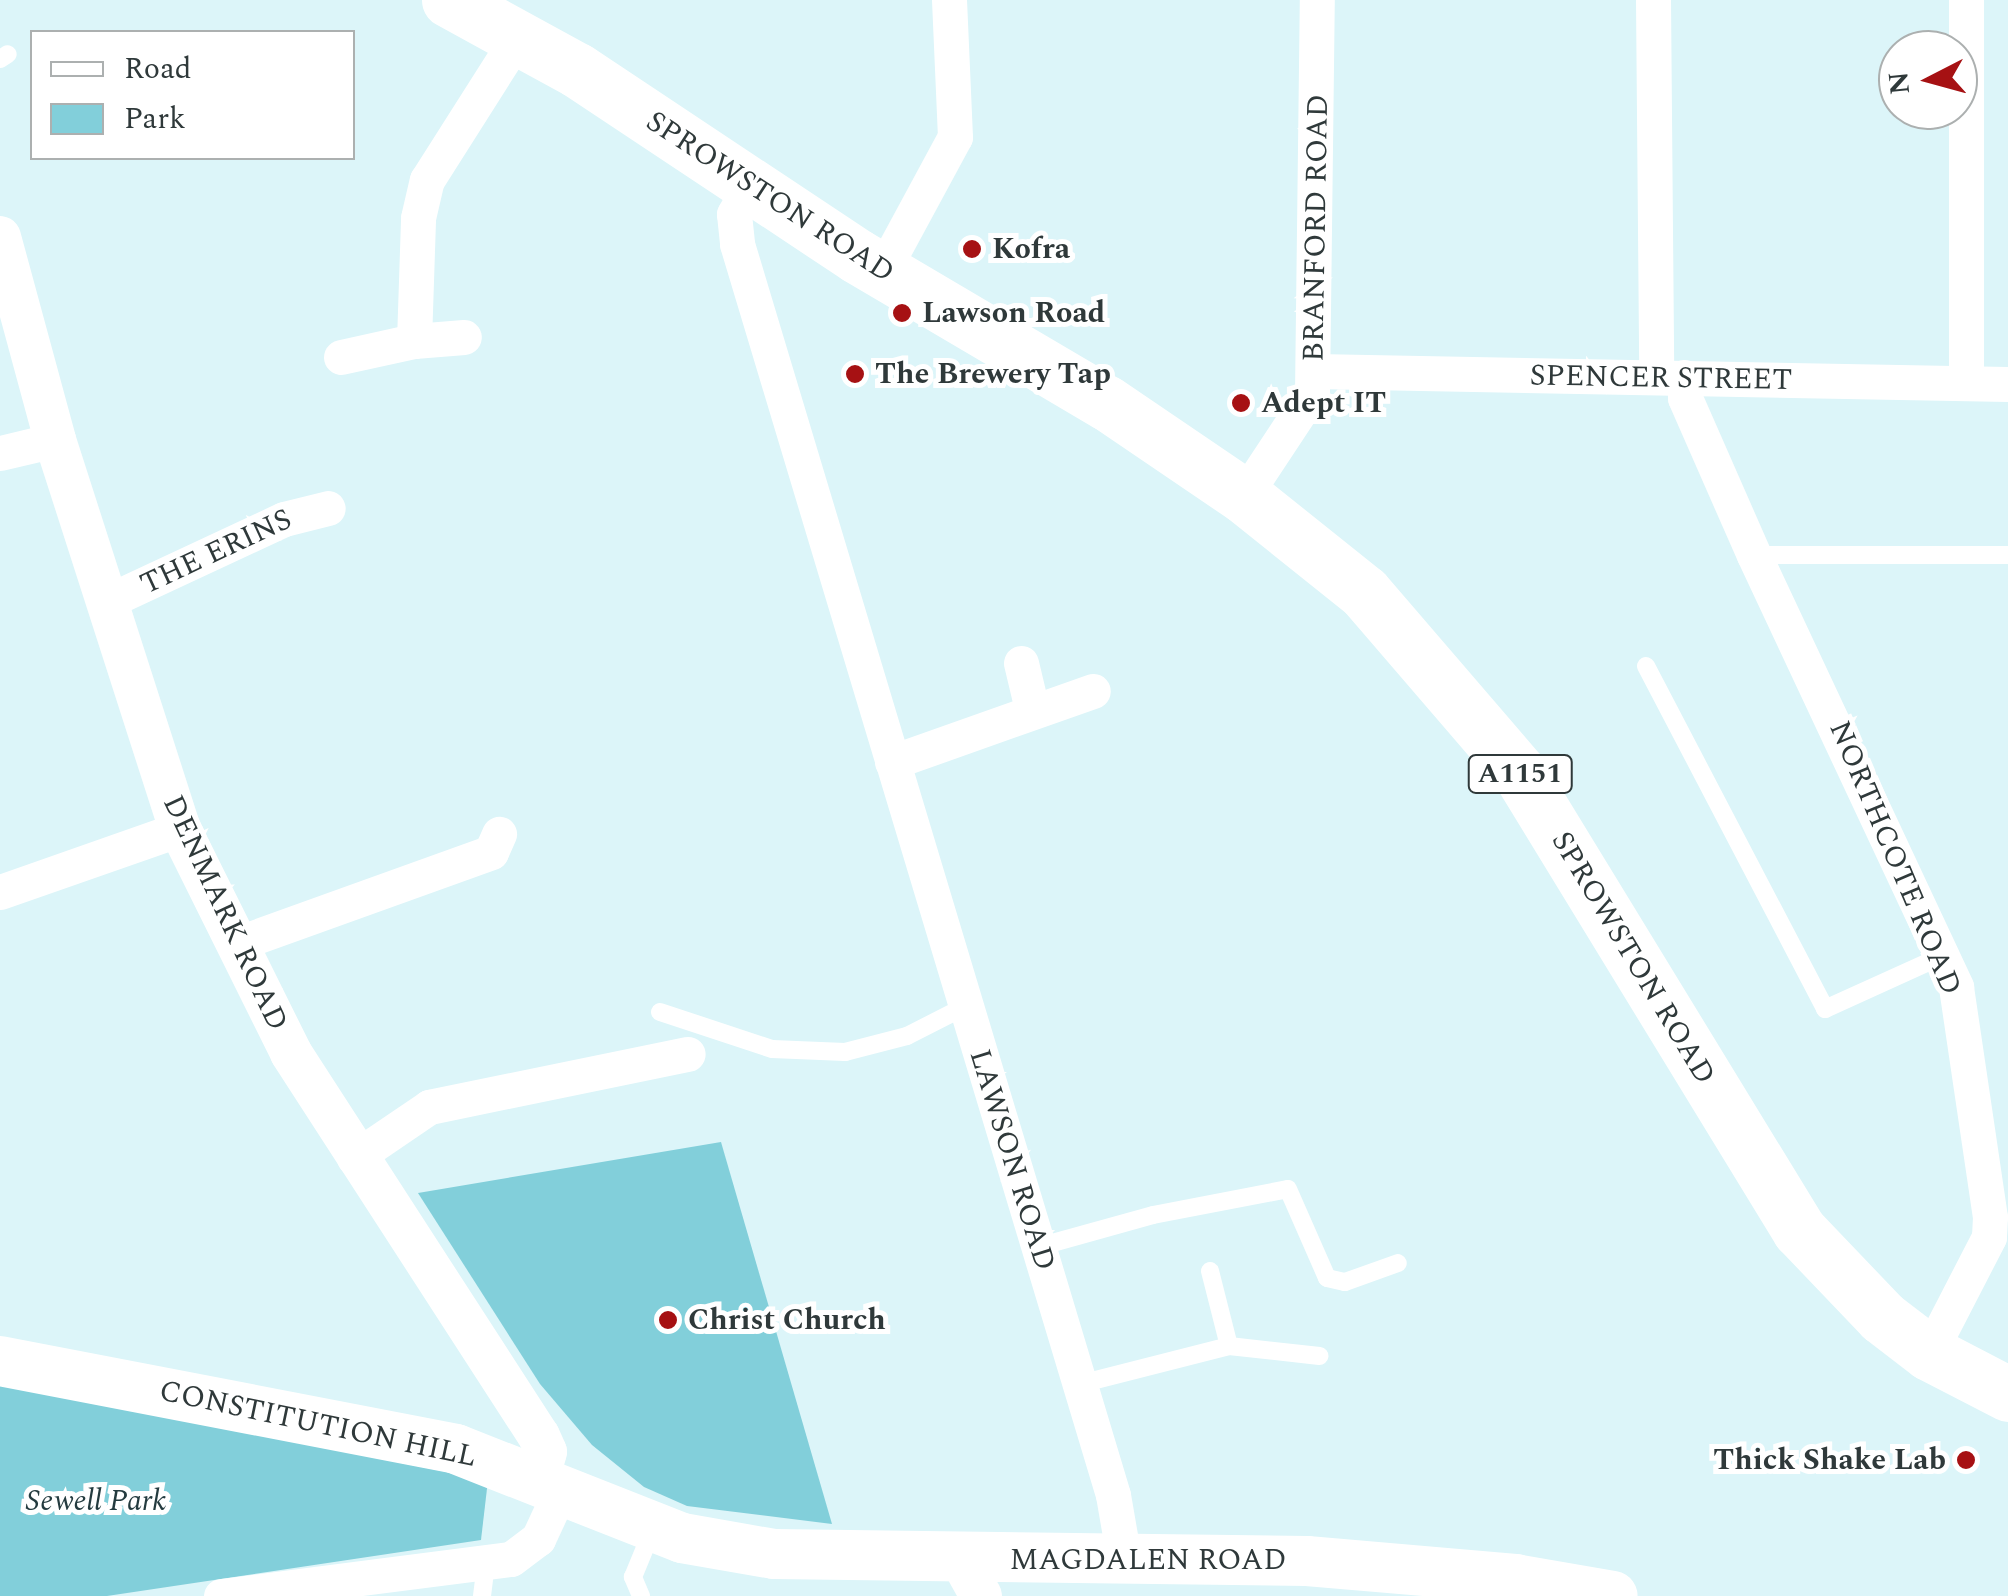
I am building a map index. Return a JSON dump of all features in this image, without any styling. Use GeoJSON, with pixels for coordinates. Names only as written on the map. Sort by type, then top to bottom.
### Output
{"type":"FeatureCollection","features":[{"type":"Feature","properties":{"kind":"main road","name":"SPROWSTON ROAD"},"geometry":{"type":"LineString","coordinates":[[448,0],[519,36],[749,187],[1107,403],[1244,496],[1364,592],[1519,772],[1800,1230],[1882,1317],[1929,1354],[2008,1394]]}},
{"type":"Feature","properties":{"kind":"main road","name":"CONSTITUTION HILL"},"geometry":{"type":"LineString","coordinates":[[0,1361],[378,1430],[551,1482],[668,1532]]}},
{"type":"Feature","properties":{"kind":"main road","name":"MAGDALEN ROAD"},"geometry":{"type":"LineString","coordinates":[[668,1532],[774,1554],[971,1578],[1124,1559],[1307,1561],[1515,1579],[1613,1596]]}},
{"type":"Feature","properties":{"kind":"street"},"geometry":{"type":"LineString","coordinates":[[883,270],[955,136],[949,0]]}},
{"type":"Feature","properties":{"kind":"street","name":"BRANFORD ROAD"},"geometry":{"type":"LineString","coordinates":[[1244,496],[1299,416],[1315,371],[1317,0]]}},
{"type":"Feature","properties":{"kind":"street","name":"NORTHCOTE ROAD"},"geometry":{"type":"LineString","coordinates":[[1652,0],[1670,377],[1685,398],[1956,987],[1990,1217],[1989,1237],[1929,1354]]}},
{"type":"Feature","properties":{"kind":"street"},"geometry":{"type":"LineString","coordinates":[[1966,0],[1966,383]]}},
{"type":"Feature","properties":{"kind":"street"},"geometry":{"type":"LineString","coordinates":[[414,341],[418,218],[428,180],[519,36]]}},
{"type":"Feature","properties":{"kind":"street","name":"LAWSON ROAD"},"geometry":{"type":"LineString","coordinates":[[749,187],[734,214],[738,244],[1123,1528],[1124,1559]]}},
{"type":"Feature","properties":{"kind":"street","name":"DENMARK ROAD"},"geometry":{"type":"LineString","coordinates":[[0,236],[55,440],[180,828],[236,944],[354,1158],[539,1436],[551,1482]]}},
{"type":"Feature","properties":{"kind":"street"},"geometry":{"type":"LineString","coordinates":[[341,357],[414,341],[464,337]]}},
{"type":"Feature","properties":{"kind":"street","name":"SPENCER STREET"},"geometry":{"type":"LineString","coordinates":[[1315,371],[2008,384]]}},
{"type":"Feature","properties":{"kind":"street"},"geometry":{"type":"LineString","coordinates":[[0,453],[55,440]]}},
{"type":"Feature","properties":{"kind":"street","name":"THE ERINS"},"geometry":{"type":"LineString","coordinates":[[106,602],[284,519],[328,508]]}},
{"type":"Feature","properties":{"kind":"street"},"geometry":{"type":"LineString","coordinates":[[1020,663],[1032,710]]}},
{"type":"Feature","properties":{"kind":"street"},"geometry":{"type":"LineString","coordinates":[[892,762],[1093,691]]}},
{"type":"Feature","properties":{"kind":"street"},"geometry":{"type":"LineString","coordinates":[[0,892],[180,828]]}},
{"type":"Feature","properties":{"kind":"street"},"geometry":{"type":"LineString","coordinates":[[236,944],[490,852],[499,834]]}},
{"type":"Feature","properties":{"kind":"street"},"geometry":{"type":"LineString","coordinates":[[354,1158],[429,1107],[688,1054]]}},
{"type":"Feature","properties":{"kind":"street"},"geometry":{"type":"LineString","coordinates":[[221,1596],[484,1580],[538,1538],[551,1482]]}},
{"type":"Feature","properties":{"kind":"lane"},"geometry":{"type":"LineString","coordinates":[[1754,555],[2008,555]]}},
{"type":"Feature","properties":{"kind":"lane"},"geometry":{"type":"LineString","coordinates":[[1646,666],[1825,1009],[1944,955]]}},
{"type":"Feature","properties":{"kind":"lane"},"geometry":{"type":"LineString","coordinates":[[660,1012],[772,1049],[846,1052],[906,1036],[966,1006]]}},
{"type":"Feature","properties":{"kind":"lane"},"geometry":{"type":"LineString","coordinates":[[1038,1247],[1288,1189],[1300,1206],[1328,1278],[1345,1282],[1398,1264]]}},
{"type":"Feature","properties":{"kind":"lane"},"geometry":{"type":"LineString","coordinates":[[1210,1271],[1230,1346]]}},
{"type":"Feature","properties":{"kind":"lane"},"geometry":{"type":"LineString","coordinates":[[1080,1384],[1230,1346],[1320,1356]]}},
{"type":"Feature","properties":{"kind":"lane"},"geometry":{"type":"LineString","coordinates":[[641,1596],[634,1578],[668,1532]]}},
{"type":"Feature","properties":{"kind":"green space"},"geometry":{"type":"Polygon","coordinates":[[[721,1142],[832,1524],[687,1506],[644,1487],[592,1445],[540,1384],[418,1193],[721,1142]]]}},
{"type":"Feature","properties":{"kind":"green space","name":"Sewell Park"},"geometry":{"type":"Polygon","coordinates":[[[0,1384],[488,1480],[481,1540],[107,1596],[0,1596],[0,1384]]]}},
{"type":"Feature","properties":{"kind":"place","name":"Kofra"},"geometry":{"type":"Point","coordinates":[972,249]}},
{"type":"Feature","properties":{"kind":"place","name":"Lawson Road"},"geometry":{"type":"Point","coordinates":[902,313]}},
{"type":"Feature","properties":{"kind":"place","name":"The Brewery Tap"},"geometry":{"type":"Point","coordinates":[855,374]}},
{"type":"Feature","properties":{"kind":"place","name":"Adept IT"},"geometry":{"type":"Point","coordinates":[1241,403]}},
{"type":"Feature","properties":{"kind":"place","name":"Christ Church"},"geometry":{"type":"Point","coordinates":[668,1320]}},
{"type":"Feature","properties":{"kind":"place","name":"Thick Shake Lab"},"geometry":{"type":"Point","coordinates":[1966,1460]}}]}
